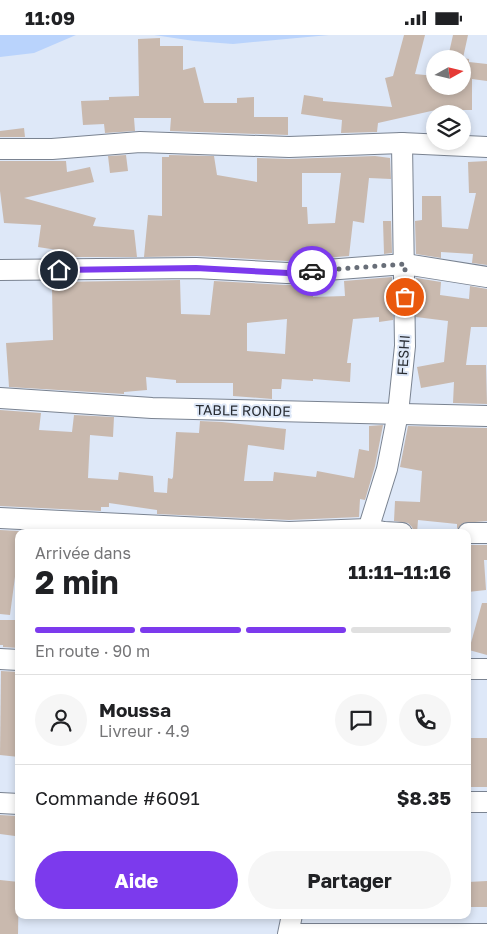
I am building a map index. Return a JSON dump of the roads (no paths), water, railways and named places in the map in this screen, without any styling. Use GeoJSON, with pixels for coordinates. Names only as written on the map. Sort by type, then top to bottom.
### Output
{"type":"FeatureCollection","features":[{"type":"Feature","properties":{"kind":"street"},"geometry":{"type":"LineString","coordinates":[[0,149],[52,149],[140,142],[289,147],[402,143],[487,147]]}},
{"type":"Feature","properties":{"kind":"street","name":"FESHI"},"geometry":{"type":"LineString","coordinates":[[369,529],[387,469],[398,413],[405,346],[402,143]]}},
{"type":"Feature","properties":{"kind":"street"},"geometry":{"type":"LineString","coordinates":[[0,270],[196,268],[288,273],[405,264],[487,277]]}},
{"type":"Feature","properties":{"kind":"street","name":"TABLE RONDE"},"geometry":{"type":"LineString","coordinates":[[0,398],[152,408],[487,415]]}},
{"type":"Feature","properties":{"kind":"street"},"geometry":{"type":"LineString","coordinates":[[0,518],[228,529]]}},
{"type":"Feature","properties":{"kind":"street"},"geometry":{"type":"LineString","coordinates":[[471,533],[487,533]]}},
{"type":"Feature","properties":{"kind":"street"},"geometry":{"type":"LineString","coordinates":[[0,659],[15,660]]}},
{"type":"Feature","properties":{"kind":"street"},"geometry":{"type":"LineString","coordinates":[[471,669],[487,669]]}},
{"type":"Feature","properties":{"kind":"street"},"geometry":{"type":"LineString","coordinates":[[471,802],[487,802]]}},
{"type":"Feature","properties":{"kind":"street"},"geometry":{"type":"LineString","coordinates":[[0,803],[15,803]]}},
{"type":"Feature","properties":{"kind":"street"},"geometry":{"type":"LineString","coordinates":[[288,934],[291,919]]}},
{"type":"Feature","properties":{"kind":"street"},"geometry":{"type":"LineString","coordinates":[[296,934],[487,934]]}}]}
